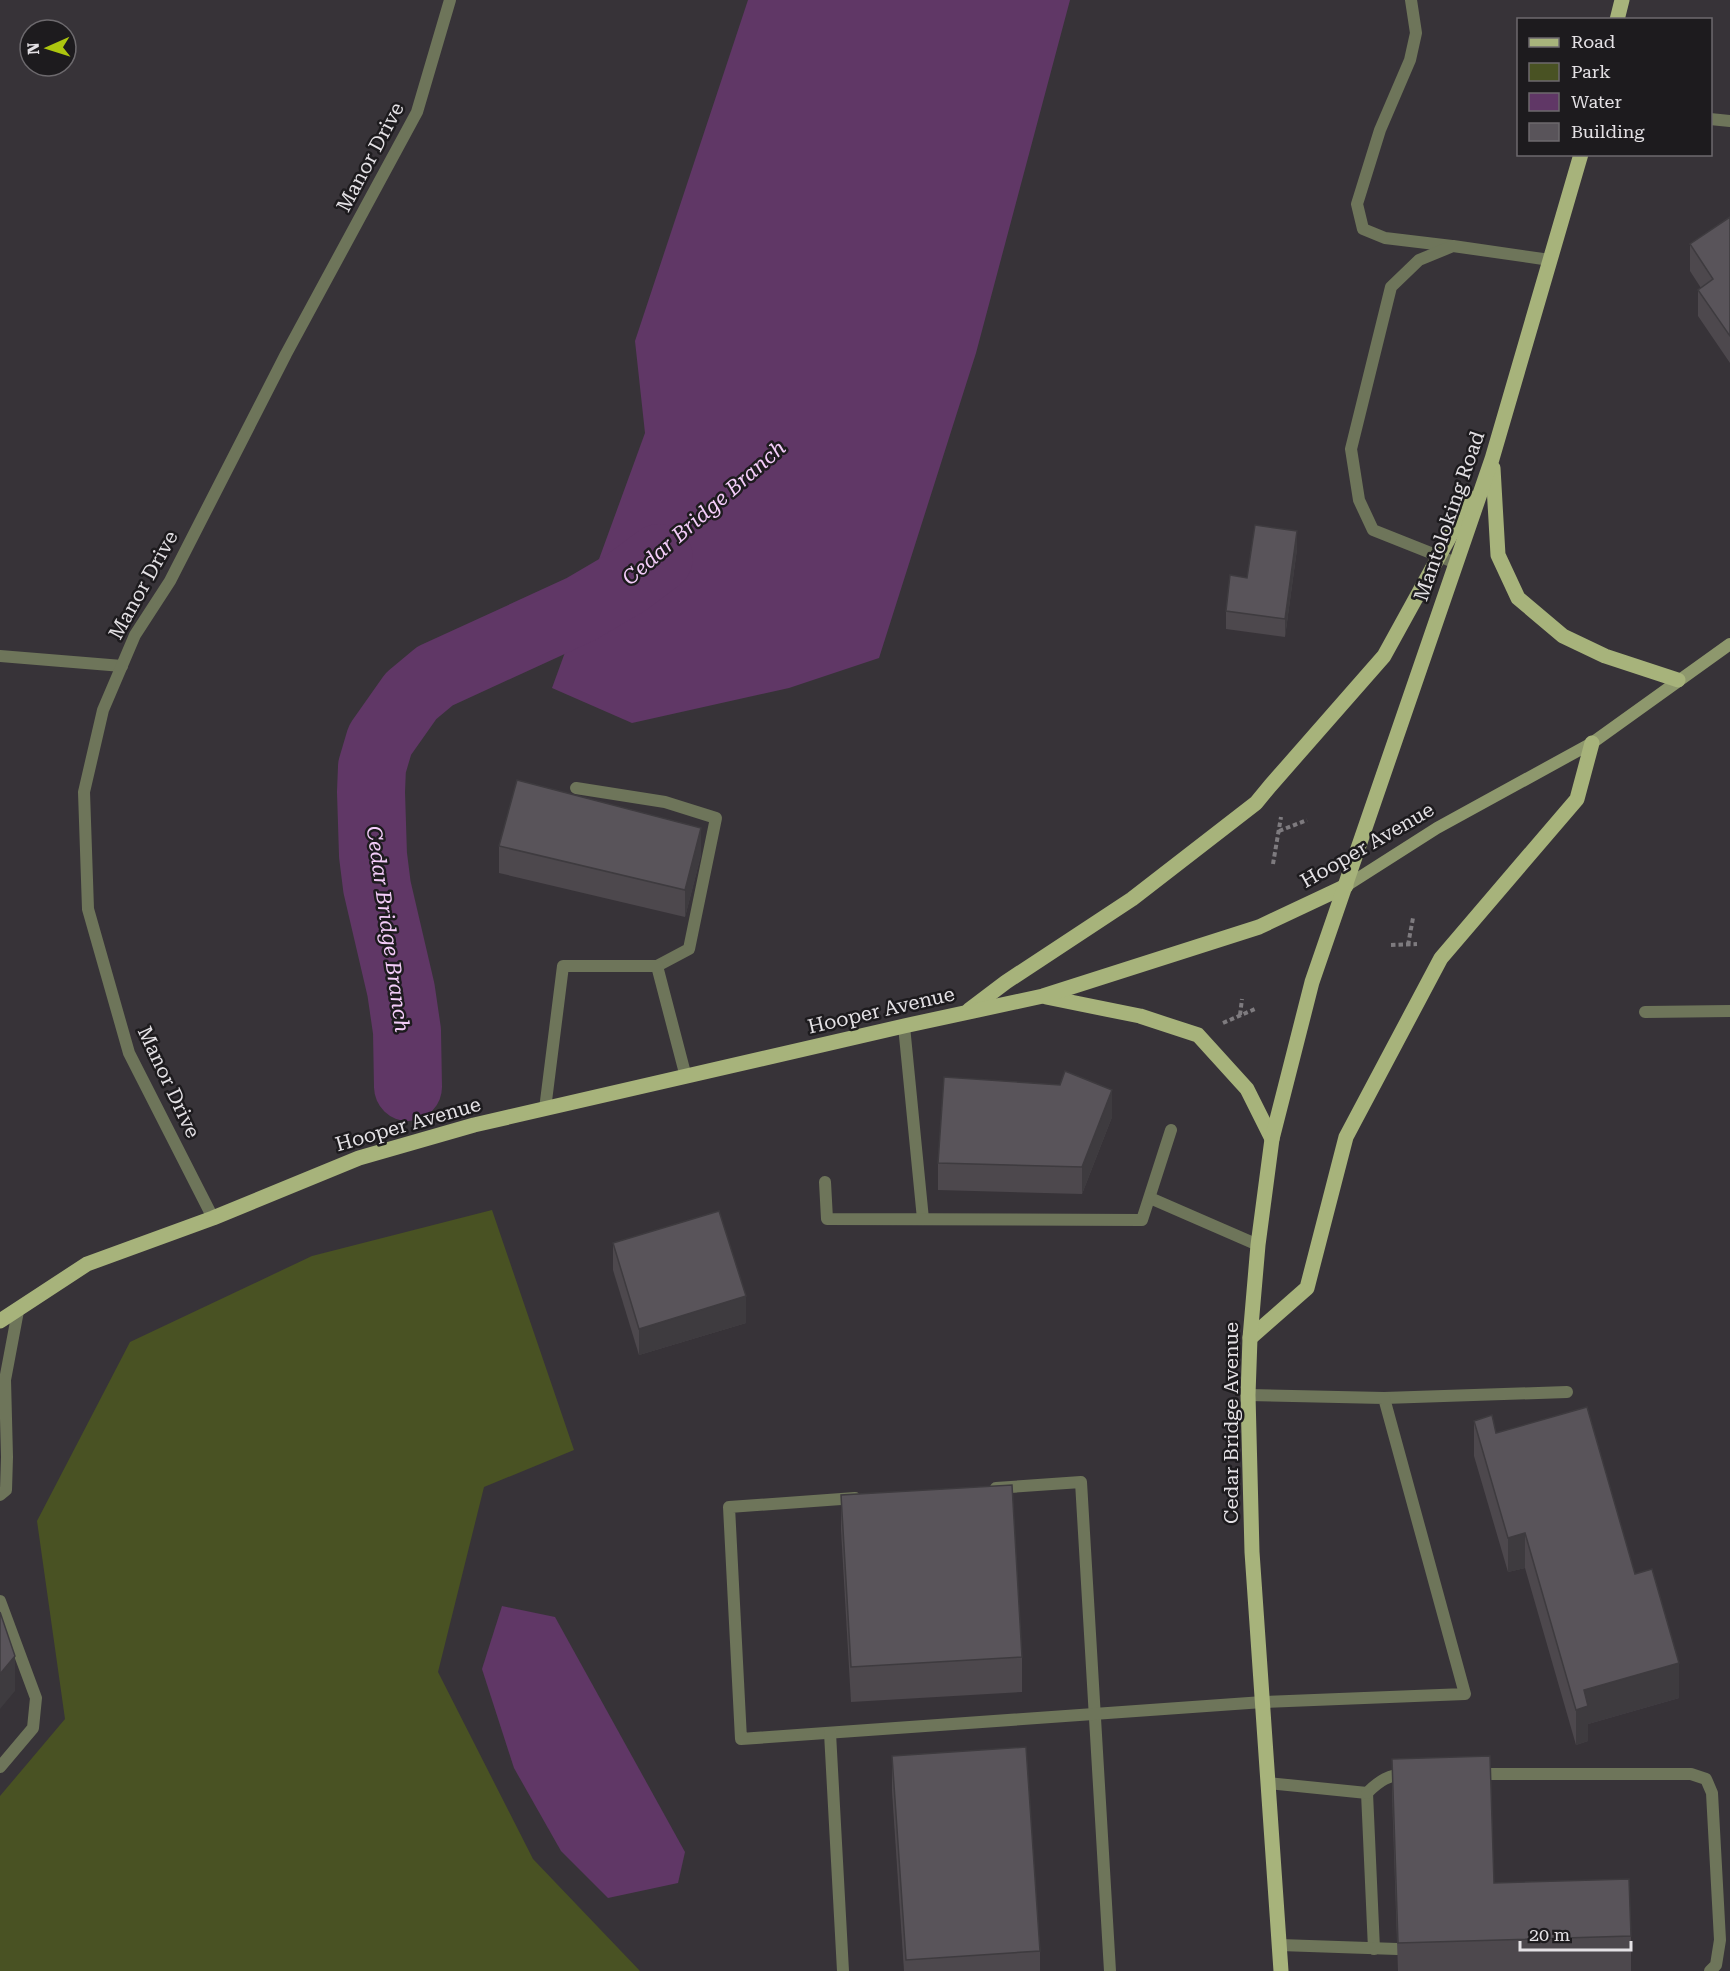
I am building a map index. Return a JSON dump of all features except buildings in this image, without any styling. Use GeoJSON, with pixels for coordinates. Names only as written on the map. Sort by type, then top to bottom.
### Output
{"type":"FeatureCollection","features":[{"type":"Feature","properties":{"kind":"main road"},"geometry":{"type":"LineString","coordinates":[[1618,18],[1622,0]]}},
{"type":"Feature","properties":{"kind":"main road","name":"Mantoloking Road"},"geometry":{"type":"LineString","coordinates":[[1346,886],[1492,459],[1580,156]]}},
{"type":"Feature","properties":{"kind":"main road"},"geometry":{"type":"LineString","coordinates":[[965,1012],[1006,982],[1132,899],[1256,803],[1384,656],[1492,459]]}},
{"type":"Feature","properties":{"kind":"main road"},"geometry":{"type":"LineString","coordinates":[[1492,459],[1498,555],[1518,598],[1563,636],[1605,656],[1678,680]]}},
{"type":"Feature","properties":{"kind":"main road","name":"Hooper Avenue"},"geometry":{"type":"LineString","coordinates":[[0,1321],[87,1264],[213,1218],[359,1158],[424,1138],[545,1109],[1043,996],[1259,927],[1346,886],[1437,828],[1592,743],[1730,644]]}},
{"type":"Feature","properties":{"kind":"main road"},"geometry":{"type":"LineString","coordinates":[[1250,1338],[1306,1288],[1346,1137],[1441,958],[1577,799],[1592,743]]}},
{"type":"Feature","properties":{"kind":"main road","name":"Cedar Bridge Avenue"},"geometry":{"type":"LineString","coordinates":[[1281,1971],[1252,1552],[1248,1395],[1250,1338],[1258,1245],[1272,1139],[1312,982],[1346,886]]}},
{"type":"Feature","properties":{"kind":"main road"},"geometry":{"type":"LineString","coordinates":[[1043,996],[1140,1016],[1198,1035],[1247,1089],[1272,1139]]}},
{"type":"Feature","properties":{"kind":"street","name":"Manor Drive"},"geometry":{"type":"LineString","coordinates":[[213,1218],[129,1053],[88,909],[84,792],[103,710],[135,635],[171,581],[286,354],[417,112],[450,0]]}},
{"type":"Feature","properties":{"kind":"street"},"geometry":{"type":"LineString","coordinates":[[1412,0],[1416,33],[1410,60],[1380,130],[1357,204],[1363,229],[1385,238],[1550,260]]}},
{"type":"Feature","properties":{"kind":"street"},"geometry":{"type":"LineString","coordinates":[[1712,119],[1730,121]]}},
{"type":"Feature","properties":{"kind":"street"},"geometry":{"type":"LineString","coordinates":[[1453,246],[1419,260],[1391,287],[1351,449],[1359,500],[1373,530],[1456,563]]}},
{"type":"Feature","properties":{"kind":"street"},"geometry":{"type":"LineString","coordinates":[[0,656],[122,666]]}},
{"type":"Feature","properties":{"kind":"street"},"geometry":{"type":"LineString","coordinates":[[545,1109],[563,966],[657,966],[689,949],[716,818],[665,802],[576,788]]}},
{"type":"Feature","properties":{"kind":"street"},"geometry":{"type":"LineString","coordinates":[[657,966],[686,1077]]}},
{"type":"Feature","properties":{"kind":"street"},"geometry":{"type":"LineString","coordinates":[[1645,1012],[1730,1011]]}},
{"type":"Feature","properties":{"kind":"street"},"geometry":{"type":"LineString","coordinates":[[904,1026],[923,1219]]}},
{"type":"Feature","properties":{"kind":"street"},"geometry":{"type":"LineString","coordinates":[[825,1182],[827,1219],[1142,1220],[1171,1130]]}},
{"type":"Feature","properties":{"kind":"street"},"geometry":{"type":"LineString","coordinates":[[1150,1198],[1258,1245]]}},
{"type":"Feature","properties":{"kind":"street"},"geometry":{"type":"LineString","coordinates":[[0,1495],[6,1490],[8,1457],[5,1380],[18,1311]]}},
{"type":"Feature","properties":{"kind":"street"},"geometry":{"type":"LineString","coordinates":[[1248,1395],[1384,1398],[1567,1392]]}},
{"type":"Feature","properties":{"kind":"street"},"geometry":{"type":"LineString","coordinates":[[870,1497],[729,1508],[741,1739],[1263,1702],[1465,1694],[1384,1398]]}},
{"type":"Feature","properties":{"kind":"street"},"geometry":{"type":"LineString","coordinates":[[987,1489],[1081,1482],[1110,1971]]}},
{"type":"Feature","properties":{"kind":"street"},"geometry":{"type":"LineString","coordinates":[[0,1601],[36,1698],[33,1728],[0,1767]]}},
{"type":"Feature","properties":{"kind":"street"},"geometry":{"type":"LineString","coordinates":[[830,1733],[843,1971]]}},
{"type":"Feature","properties":{"kind":"street"},"geometry":{"type":"LineString","coordinates":[[1268,1783],[1366,1793],[1378,1782],[1393,1774],[1417,1774]]}},
{"type":"Feature","properties":{"kind":"street"},"geometry":{"type":"LineString","coordinates":[[1464,1774],[1691,1774],[1706,1779],[1712,1793],[1720,1940],[1716,1965],[1710,1971]]}},
{"type":"Feature","properties":{"kind":"street"},"geometry":{"type":"LineString","coordinates":[[1366,1793],[1374,1948]]}},
{"type":"Feature","properties":{"kind":"street"},"geometry":{"type":"LineString","coordinates":[[1280,1945],[1397,1949]]}},
{"type":"Feature","properties":{"kind":"path"},"geometry":{"type":"LineString","coordinates":[[1273,864],[1281,813]]}},
{"type":"Feature","properties":{"kind":"path"},"geometry":{"type":"LineString","coordinates":[[1278,831],[1307,820]]}},
{"type":"Feature","properties":{"kind":"path"},"geometry":{"type":"LineString","coordinates":[[1408,945],[1413,918]]}},
{"type":"Feature","properties":{"kind":"path"},"geometry":{"type":"LineString","coordinates":[[1391,945],[1428,944]]}},
{"type":"Feature","properties":{"kind":"path"},"geometry":{"type":"LineString","coordinates":[[1240,1016],[1242,999]]}},
{"type":"Feature","properties":{"kind":"path"},"geometry":{"type":"LineString","coordinates":[[1222,1023],[1255,1009]]}},
{"type":"Feature","properties":{"kind":"green space"},"geometry":{"type":"Polygon","coordinates":[[[492,1210],[574,1450],[484,1487],[438,1672],[533,1859],[640,1971],[0,1971],[0,1796],[65,1719],[37,1521],[130,1342],[312,1256],[492,1210]]]}},
{"type":"Feature","properties":{"kind":"water"},"geometry":{"type":"Polygon","coordinates":[[[748,0],[1070,0],[976,353],[879,658],[789,688],[632,723],[552,688],[645,433],[635,341],[748,0]]]}},
{"type":"Feature","properties":{"kind":"water"},"geometry":{"type":"Polygon","coordinates":[[[502,1606],[555,1617],[685,1852],[678,1883],[608,1898],[561,1851],[514,1768],[482,1669],[502,1606]]]}},
{"type":"Feature","properties":{"kind":"waterway","name":"Cedar Bridge Branch"},"geometry":{"type":"LineString","coordinates":[[408,1087],[407,1031],[401,990],[377,887],[373,855],[372,767],[380,740],[411,696],[435,676],[581,609],[627,582],[659,558]]}}]}
